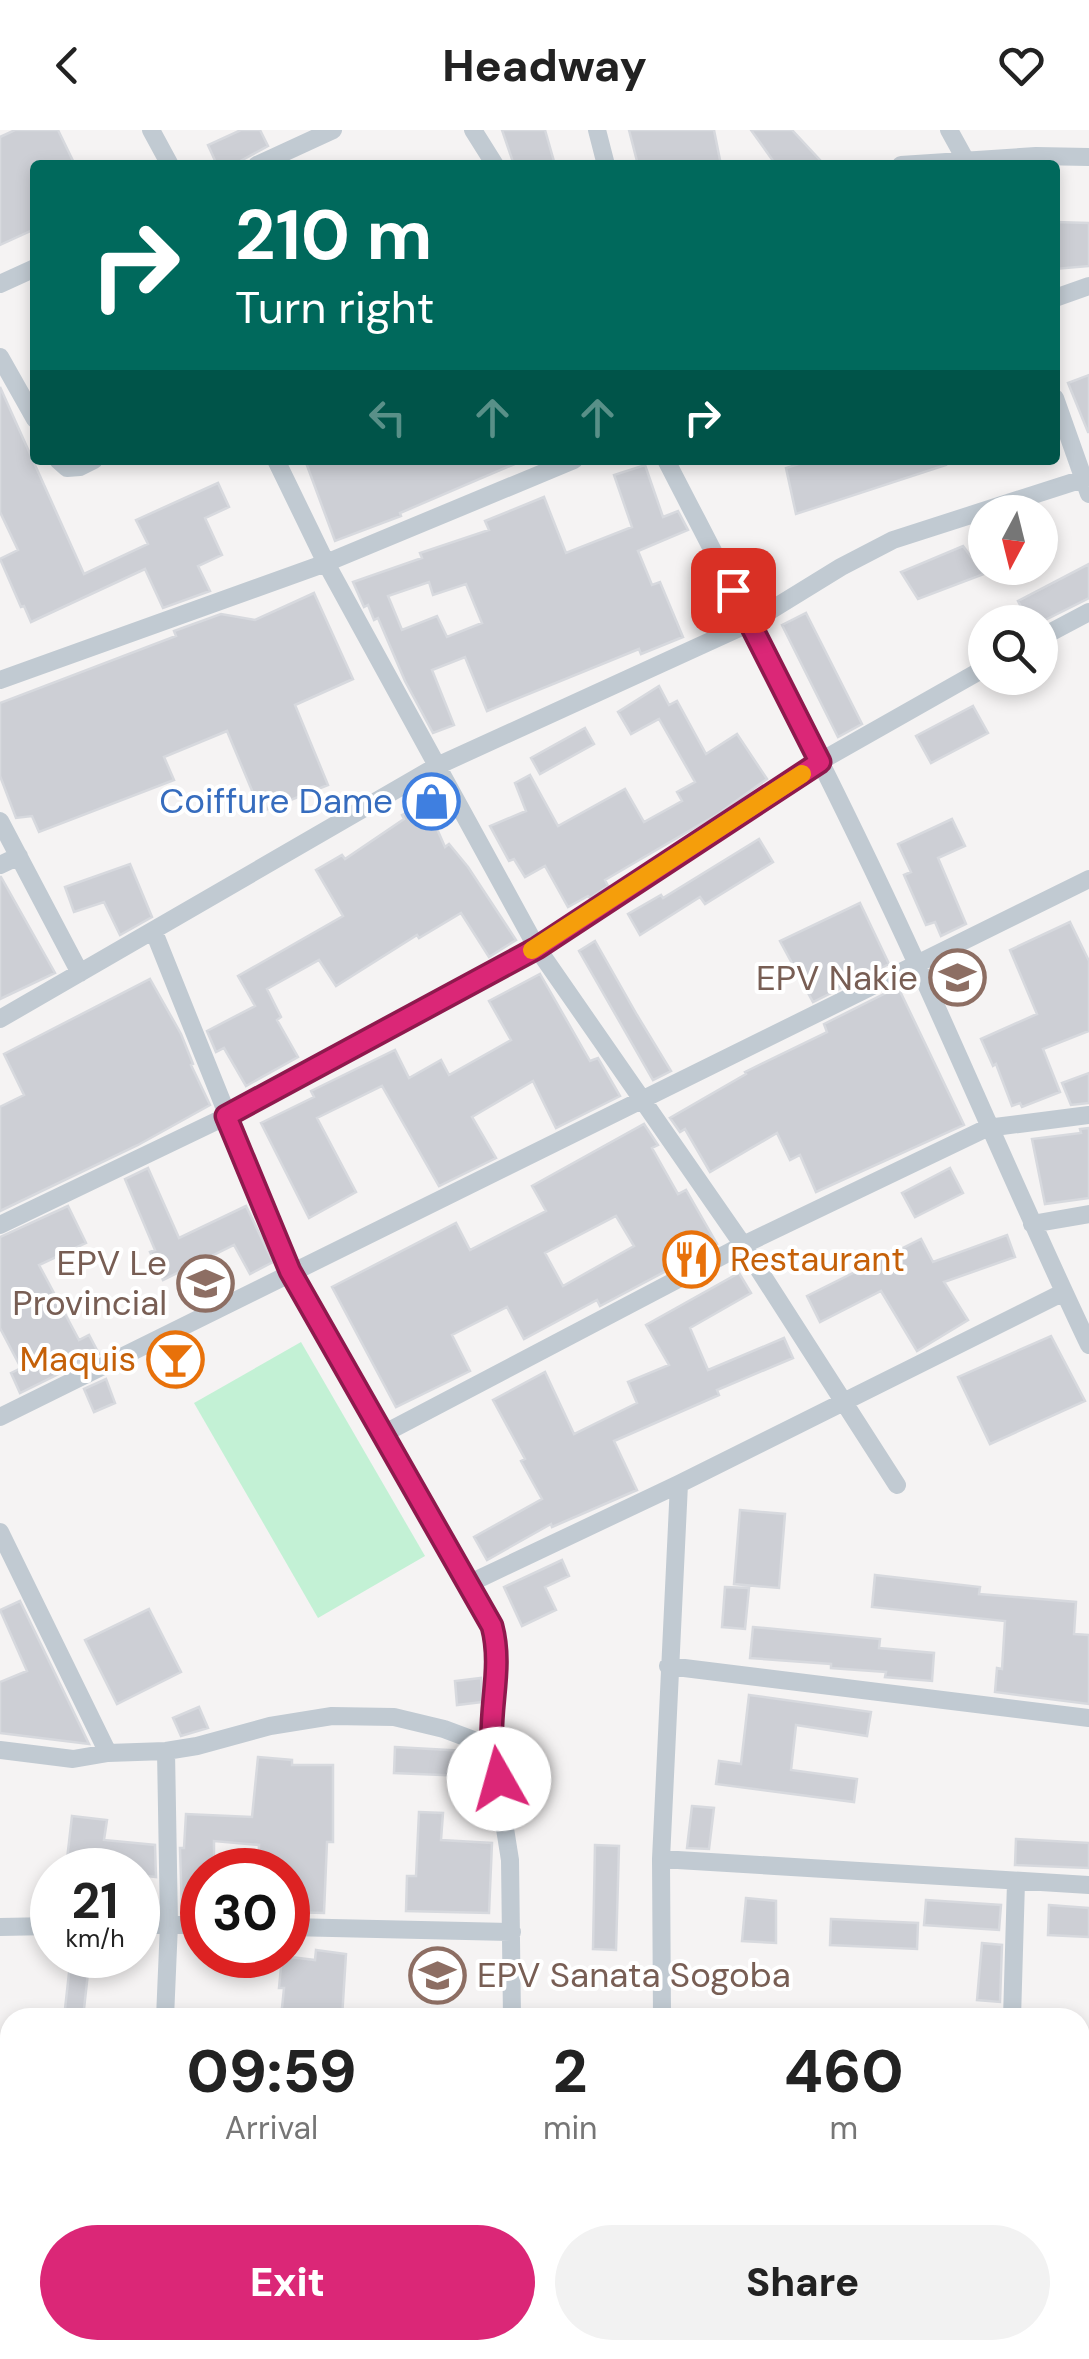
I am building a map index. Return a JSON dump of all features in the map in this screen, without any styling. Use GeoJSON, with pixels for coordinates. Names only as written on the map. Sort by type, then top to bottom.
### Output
{"type":"FeatureCollection","features":[{"type":"Feature","properties":{"kind":"street"},"geometry":{"type":"LineString","coordinates":[[150,130],[167,160]]}},
{"type":"Feature","properties":{"kind":"street"},"geometry":{"type":"LineString","coordinates":[[268,160],[333,130]]}},
{"type":"Feature","properties":{"kind":"street"},"geometry":{"type":"LineString","coordinates":[[472,130],[491,160]]}},
{"type":"Feature","properties":{"kind":"street"},"geometry":{"type":"LineString","coordinates":[[597,130],[605,160]]}},
{"type":"Feature","properties":{"kind":"street"},"geometry":{"type":"LineString","coordinates":[[949,130],[965,159]]}},
{"type":"Feature","properties":{"kind":"street"},"geometry":{"type":"LineString","coordinates":[[954,160],[1089,157]]}},
{"type":"Feature","properties":{"kind":"street"},"geometry":{"type":"LineString","coordinates":[[0,284],[30,270]]}},
{"type":"Feature","properties":{"kind":"street"},"geometry":{"type":"LineString","coordinates":[[1060,296],[1089,286]]}},
{"type":"Feature","properties":{"kind":"street"},"geometry":{"type":"LineString","coordinates":[[0,357],[30,410]]}},
{"type":"Feature","properties":{"kind":"street"},"geometry":{"type":"LineString","coordinates":[[0,1019],[436,766],[750,623],[893,540],[970,512],[1087,483],[1060,411]]}},
{"type":"Feature","properties":{"kind":"street"},"geometry":{"type":"LineString","coordinates":[[278,465],[326,563],[537,948],[743,1246],[897,1486]]}},
{"type":"Feature","properties":{"kind":"street"},"geometry":{"type":"LineString","coordinates":[[0,680],[326,563],[562,465]]}},
{"type":"Feature","properties":{"kind":"street"},"geometry":{"type":"LineString","coordinates":[[669,465],[820,762],[917,964],[1089,1346]]}},
{"type":"Feature","properties":{"kind":"street"},"geometry":{"type":"LineString","coordinates":[[1058,628],[1089,612]]}},
{"type":"Feature","properties":{"kind":"street"},"geometry":{"type":"LineString","coordinates":[[0,1225],[226,1116],[537,948],[820,762],[968,678]]}},
{"type":"Feature","properties":{"kind":"street"},"geometry":{"type":"LineString","coordinates":[[0,820],[80,973]]}},
{"type":"Feature","properties":{"kind":"street"},"geometry":{"type":"LineString","coordinates":[[0,865],[18,856]]}},
{"type":"Feature","properties":{"kind":"street"},"geometry":{"type":"LineString","coordinates":[[0,1417],[1089,879]]}},
{"type":"Feature","properties":{"kind":"street"},"geometry":{"type":"LineString","coordinates":[[154,932],[290,1271],[492,1626],[498,1646],[492,1747],[510,1860],[512,2008]]}},
{"type":"Feature","properties":{"kind":"street"},"geometry":{"type":"LineString","coordinates":[[385,1433],[743,1246],[988,1128],[1089,1115]]}},
{"type":"Feature","properties":{"kind":"street"},"geometry":{"type":"LineString","coordinates":[[1032,1224],[1089,1214]]}},
{"type":"Feature","properties":{"kind":"street"},"geometry":{"type":"LineString","coordinates":[[468,1584],[679,1484],[1064,1292]]}},
{"type":"Feature","properties":{"kind":"street"},"geometry":{"type":"LineString","coordinates":[[662,2008],[661,1860],[679,1484]]}},
{"type":"Feature","properties":{"kind":"street"},"geometry":{"type":"LineString","coordinates":[[0,1532],[108,1752]]}},
{"type":"Feature","properties":{"kind":"street"},"geometry":{"type":"LineString","coordinates":[[668,1666],[1089,1718]]}},
{"type":"Feature","properties":{"kind":"street"},"geometry":{"type":"LineString","coordinates":[[0,1750],[73,1759],[108,1752],[166,1751],[270,1726],[332,1716],[394,1716],[492,1747]]}},
{"type":"Feature","properties":{"kind":"street"},"geometry":{"type":"LineString","coordinates":[[165,2008],[169,1924],[166,1751]]}},
{"type":"Feature","properties":{"kind":"street"},"geometry":{"type":"LineString","coordinates":[[661,1860],[1089,1885]]}},
{"type":"Feature","properties":{"kind":"street"},"geometry":{"type":"LineString","coordinates":[[1012,2008],[1016,1882]]}},
{"type":"Feature","properties":{"kind":"street"},"geometry":{"type":"LineString","coordinates":[[160,1924],[180,1924]]}},
{"type":"Feature","properties":{"kind":"street"},"geometry":{"type":"LineString","coordinates":[[0,1927],[30,1926]]}},
{"type":"Feature","properties":{"kind":"street"},"geometry":{"type":"LineString","coordinates":[[310,1927],[512,1932]]}},
{"type":"Feature","properties":{"kind":"green space"},"geometry":{"type":"Polygon","coordinates":[[[301,1342],[425,1556],[318,1618],[194,1403],[301,1342]]]}},
{"type":"Feature","properties":{"kind":"building"},"geometry":{"type":"Polygon","coordinates":[[[15,130],[58,130],[73,160],[30,160],[30,231],[0,245],[0,137],[15,130]]]}},
{"type":"Feature","properties":{"kind":"building"},"geometry":{"type":"Polygon","coordinates":[[[241,130],[260,130],[268,146],[242,160],[215,160],[208,145],[241,130]]]}},
{"type":"Feature","properties":{"kind":"building"},"geometry":{"type":"Polygon","coordinates":[[[502,130],[545,130],[554,160],[512,160],[502,130]]]}},
{"type":"Feature","properties":{"kind":"building"},"geometry":{"type":"Polygon","coordinates":[[[629,130],[714,130],[720,160],[637,160],[629,130]]]}},
{"type":"Feature","properties":{"kind":"building"},"geometry":{"type":"Polygon","coordinates":[[[751,130],[792,130],[820,160],[772,160],[751,130]]]}},
{"type":"Feature","properties":{"kind":"building"},"geometry":{"type":"Polygon","coordinates":[[[1060,222],[1089,223],[1089,266],[1060,269],[1060,222]]]}},
{"type":"Feature","properties":{"kind":"building"},"geometry":{"type":"Polygon","coordinates":[[[1089,375],[1089,432],[1088,432],[1068,383],[1089,375]]]}},
{"type":"Feature","properties":{"kind":"building"},"geometry":{"type":"Polygon","coordinates":[[[0,387],[30,454],[30,465],[35,465],[84,574],[148,544],[136,520],[218,483],[229,507],[205,518],[222,555],[198,566],[210,591],[163,608],[145,569],[31,622],[0,559],[18,550],[0,512],[0,387]]]}},
{"type":"Feature","properties":{"kind":"building"},"geometry":{"type":"Polygon","coordinates":[[[307,465],[512,465],[400,513],[401,516],[335,541],[307,465]]]}},
{"type":"Feature","properties":{"kind":"building"},"geometry":{"type":"Polygon","coordinates":[[[645,465],[663,517],[678,511],[688,530],[638,551],[652,585],[660,582],[683,637],[641,654],[639,649],[487,711],[465,657],[432,670],[454,725],[433,733],[378,618],[374,620],[368,605],[364,607],[353,582],[422,558],[420,553],[489,530],[485,521],[544,497],[566,553],[632,527],[614,475],[645,465]],[[429,582],[388,596],[402,630],[437,616],[447,637],[482,623],[466,584],[433,595],[429,582]]]}},
{"type":"Feature","properties":{"kind":"building"},"geometry":{"type":"Polygon","coordinates":[[[795,465],[946,465],[796,514],[786,468],[795,465]]]}},
{"type":"Feature","properties":{"kind":"building"},"geometry":{"type":"Polygon","coordinates":[[[963,546],[968,553],[968,580],[918,599],[901,572],[963,546]]]}},
{"type":"Feature","properties":{"kind":"building"},"geometry":{"type":"Polygon","coordinates":[[[1089,564],[1089,598],[1058,614],[1058,605],[1020,605],[1018,601],[1049,585],[1058,585],[1058,580],[1089,564]]]}},
{"type":"Feature","properties":{"kind":"building"},"geometry":{"type":"Polygon","coordinates":[[[314,593],[353,679],[295,705],[328,785],[261,812],[227,731],[164,757],[174,780],[39,832],[32,816],[16,818],[0,776],[0,703],[176,636],[174,631],[221,614],[255,620],[314,593]]]}},
{"type":"Feature","properties":{"kind":"building"},"geometry":{"type":"Polygon","coordinates":[[[806,613],[862,724],[838,737],[782,625],[806,613]]]}},
{"type":"Feature","properties":{"kind":"building"},"geometry":{"type":"Polygon","coordinates":[[[659,686],[669,705],[677,701],[706,754],[737,734],[767,779],[718,814],[605,880],[608,886],[590,898],[568,907],[545,866],[525,877],[514,859],[509,861],[490,826],[526,811],[515,783],[530,775],[558,826],[625,789],[644,822],[682,801],[677,792],[695,782],[659,719],[631,734],[618,712],[659,686]]]}},
{"type":"Feature","properties":{"kind":"building"},"geometry":{"type":"Polygon","coordinates":[[[973,706],[988,733],[931,763],[916,736],[973,706]]]}},
{"type":"Feature","properties":{"kind":"building"},"geometry":{"type":"Polygon","coordinates":[[[585,728],[594,744],[540,774],[531,758],[585,728]]]}},
{"type":"Feature","properties":{"kind":"building"},"geometry":{"type":"Polygon","coordinates":[[[426,804],[445,847],[449,844],[468,867],[516,940],[489,957],[461,913],[419,938],[417,935],[336,986],[319,960],[267,989],[281,1017],[277,1020],[298,1057],[246,1086],[224,1048],[216,1052],[207,1031],[255,1006],[238,976],[343,916],[316,870],[342,855],[345,859],[404,819],[402,815],[426,804]]]}},
{"type":"Feature","properties":{"kind":"building"},"geometry":{"type":"Polygon","coordinates":[[[952,819],[965,846],[938,858],[966,924],[941,936],[935,922],[926,925],[904,875],[911,872],[898,844],[952,819]]]}},
{"type":"Feature","properties":{"kind":"building"},"geometry":{"type":"Polygon","coordinates":[[[759,839],[773,862],[705,904],[700,897],[640,935],[628,914],[661,895],[663,898],[759,839]]]}},
{"type":"Feature","properties":{"kind":"building"},"geometry":{"type":"Polygon","coordinates":[[[130,864],[152,917],[120,935],[104,902],[74,912],[65,887],[130,864]]]}},
{"type":"Feature","properties":{"kind":"building"},"geometry":{"type":"Polygon","coordinates":[[[0,877],[55,973],[0,999],[0,877]]]}},
{"type":"Feature","properties":{"kind":"building"},"geometry":{"type":"Polygon","coordinates":[[[860,903],[889,964],[813,1002],[780,941],[860,903]]]}},
{"type":"Feature","properties":{"kind":"building"},"geometry":{"type":"Polygon","coordinates":[[[1070,922],[1089,961],[1089,1031],[1043,1049],[1060,1092],[1022,1107],[1020,1103],[1012,1106],[996,1064],[993,1066],[981,1039],[1037,1014],[1010,950],[1070,922]]]}},
{"type":"Feature","properties":{"kind":"building"},"geometry":{"type":"Polygon","coordinates":[[[595,941],[671,1071],[653,1080],[579,951],[595,941]]]}},
{"type":"Feature","properties":{"kind":"building"},"geometry":{"type":"Polygon","coordinates":[[[540,974],[590,1061],[598,1058],[620,1096],[556,1128],[533,1081],[472,1117],[496,1158],[439,1186],[382,1086],[317,1118],[356,1192],[309,1218],[261,1123],[314,1097],[311,1091],[395,1050],[409,1078],[441,1060],[449,1075],[511,1040],[489,1001],[540,974]]]}},
{"type":"Feature","properties":{"kind":"building"},"geometry":{"type":"Polygon","coordinates":[[[150,979],[181,1034],[210,1105],[138,1145],[0,1211],[0,1107],[24,1095],[4,1054],[150,979]]]}},
{"type":"Feature","properties":{"kind":"building"},"geometry":{"type":"Polygon","coordinates":[[[898,987],[964,1125],[816,1192],[800,1155],[790,1160],[777,1133],[710,1172],[685,1129],[680,1132],[670,1118],[745,1072],[827,1032],[824,1024],[898,987]]]}},
{"type":"Feature","properties":{"kind":"building"},"geometry":{"type":"Polygon","coordinates":[[[1089,1073],[1089,1103],[1071,1105],[1062,1083],[1089,1073]]]}},
{"type":"Feature","properties":{"kind":"building"},"geometry":{"type":"Polygon","coordinates":[[[644,1124],[658,1145],[652,1148],[678,1194],[686,1190],[717,1244],[600,1306],[597,1300],[524,1339],[507,1307],[452,1335],[470,1371],[396,1407],[332,1287],[456,1223],[470,1250],[546,1211],[532,1186],[644,1124]],[[616,1216],[545,1253],[563,1286],[634,1246],[616,1216]]]}},
{"type":"Feature","properties":{"kind":"building"},"geometry":{"type":"Polygon","coordinates":[[[1089,1128],[1089,1198],[1045,1204],[1032,1139],[1081,1133],[1080,1129],[1089,1128]]]}},
{"type":"Feature","properties":{"kind":"building"},"geometry":{"type":"Polygon","coordinates":[[[148,1168],[179,1238],[246,1206],[273,1262],[250,1274],[234,1245],[163,1280],[150,1252],[155,1250],[125,1179],[148,1168]]]}},
{"type":"Feature","properties":{"kind":"building"},"geometry":{"type":"Polygon","coordinates":[[[950,1168],[963,1193],[915,1217],[902,1193],[950,1168]]]}},
{"type":"Feature","properties":{"kind":"building"},"geometry":{"type":"Polygon","coordinates":[[[68,1206],[86,1243],[39,1265],[79,1340],[89,1335],[99,1354],[20,1393],[11,1373],[21,1368],[0,1328],[0,1237],[68,1206]]]}},
{"type":"Feature","properties":{"kind":"building"},"geometry":{"type":"Polygon","coordinates":[[[1007,1235],[1015,1257],[944,1282],[968,1320],[917,1351],[881,1291],[820,1322],[807,1296],[921,1239],[933,1262],[1007,1235]]]}},
{"type":"Feature","properties":{"kind":"building"},"geometry":{"type":"Polygon","coordinates":[[[739,1273],[751,1293],[690,1328],[708,1370],[784,1338],[793,1358],[614,1441],[637,1490],[552,1527],[551,1524],[487,1560],[474,1537],[542,1499],[493,1400],[545,1372],[574,1434],[637,1403],[628,1382],[669,1365],[646,1325],[739,1273]]]}},
{"type":"Feature","properties":{"kind":"building"},"geometry":{"type":"Polygon","coordinates":[[[1051,1336],[1085,1401],[990,1444],[958,1377],[1051,1336]]]}},
{"type":"Feature","properties":{"kind":"building"},"geometry":{"type":"Polygon","coordinates":[[[182,1359],[193,1379],[177,1388],[166,1368],[182,1359]]]}},
{"type":"Feature","properties":{"kind":"building"},"geometry":{"type":"Polygon","coordinates":[[[106,1379],[115,1403],[94,1412],[84,1389],[106,1379]]]}},
{"type":"Feature","properties":{"kind":"building"},"geometry":{"type":"Polygon","coordinates":[[[740,1510],[785,1514],[779,1588],[734,1584],[740,1510]]]}},
{"type":"Feature","properties":{"kind":"building"},"geometry":{"type":"Polygon","coordinates":[[[562,1560],[569,1576],[545,1587],[556,1610],[522,1626],[504,1587],[562,1560]]]}},
{"type":"Feature","properties":{"kind":"building"},"geometry":{"type":"Polygon","coordinates":[[[875,1575],[980,1587],[979,1594],[1076,1602],[1074,1634],[1089,1635],[1089,1704],[995,1692],[997,1668],[1002,1669],[1005,1621],[872,1607],[875,1575]]]}},
{"type":"Feature","properties":{"kind":"building"},"geometry":{"type":"Polygon","coordinates":[[[725,1587],[749,1588],[745,1629],[722,1627],[725,1587]]]}},
{"type":"Feature","properties":{"kind":"building"},"geometry":{"type":"Polygon","coordinates":[[[20,1601],[89,1744],[0,1733],[0,1682],[27,1671],[0,1610],[20,1601]]]}},
{"type":"Feature","properties":{"kind":"building"},"geometry":{"type":"Polygon","coordinates":[[[149,1609],[181,1672],[117,1704],[85,1640],[149,1609]]]}},
{"type":"Feature","properties":{"kind":"building"},"geometry":{"type":"Polygon","coordinates":[[[753,1627],[880,1639],[879,1648],[934,1653],[932,1681],[885,1677],[886,1672],[831,1668],[831,1664],[750,1658],[753,1627]]]}},
{"type":"Feature","properties":{"kind":"building"},"geometry":{"type":"Polygon","coordinates":[[[481,1678],[483,1702],[457,1705],[455,1681],[481,1678]]]}},
{"type":"Feature","properties":{"kind":"building"},"geometry":{"type":"Polygon","coordinates":[[[749,1695],[871,1712],[867,1736],[796,1725],[791,1770],[857,1779],[854,1802],[716,1784],[719,1761],[741,1764],[749,1695]]]}},
{"type":"Feature","properties":{"kind":"building"},"geometry":{"type":"Polygon","coordinates":[[[199,1707],[208,1728],[181,1736],[173,1718],[199,1707]]]}},
{"type":"Feature","properties":{"kind":"building"},"geometry":{"type":"Polygon","coordinates":[[[395,1747],[466,1751],[465,1776],[394,1773],[395,1747]]]}},
{"type":"Feature","properties":{"kind":"building"},"geometry":{"type":"Polygon","coordinates":[[[258,1757],[292,1760],[292,1765],[333,1765],[333,1842],[327,1842],[324,1913],[310,1913],[310,1848],[259,1848],[214,1841],[214,1848],[184,1848],[186,1814],[252,1817],[258,1757]]]}},
{"type":"Feature","properties":{"kind":"building"},"geometry":{"type":"Polygon","coordinates":[[[692,1806],[714,1808],[709,1849],[687,1848],[692,1806]]]}},
{"type":"Feature","properties":{"kind":"building"},"geometry":{"type":"Polygon","coordinates":[[[419,1812],[443,1813],[441,1840],[492,1843],[489,1913],[406,1911],[407,1876],[416,1876],[419,1812]]]}},
{"type":"Feature","properties":{"kind":"building"},"geometry":{"type":"Polygon","coordinates":[[[72,1816],[107,1820],[104,1840],[155,1848],[68,1848],[72,1816]]]}},
{"type":"Feature","properties":{"kind":"building"},"geometry":{"type":"Polygon","coordinates":[[[1016,1839],[1089,1843],[1089,1868],[1015,1865],[1016,1839]]]}},
{"type":"Feature","properties":{"kind":"building"},"geometry":{"type":"Polygon","coordinates":[[[595,1845],[619,1846],[616,1950],[593,1949],[595,1845]]]}},
{"type":"Feature","properties":{"kind":"building"},"geometry":{"type":"Polygon","coordinates":[[[746,1898],[776,1901],[776,1943],[742,1941],[746,1898]]]}},
{"type":"Feature","properties":{"kind":"building"},"geometry":{"type":"Polygon","coordinates":[[[926,1900],[1001,1905],[999,1930],[924,1925],[926,1900]]]}},
{"type":"Feature","properties":{"kind":"building"},"geometry":{"type":"Polygon","coordinates":[[[1049,1905],[1089,1908],[1089,1937],[1048,1935],[1049,1905]]]}},
{"type":"Feature","properties":{"kind":"building"},"geometry":{"type":"Polygon","coordinates":[[[831,1919],[918,1923],[917,1949],[830,1945],[831,1919]]]}},
{"type":"Feature","properties":{"kind":"building"},"geometry":{"type":"Polygon","coordinates":[[[982,1943],[1002,1945],[1000,2002],[977,2000],[982,1943]]]}},
{"type":"Feature","properties":{"kind":"building"},"geometry":{"type":"Polygon","coordinates":[[[316,1950],[346,1954],[343,2008],[282,2008],[284,1988],[279,1988],[280,1978],[310,1978],[310,1959],[315,1960],[316,1950]]]}},
{"type":"Feature","properties":{"kind":"building"},"geometry":{"type":"Polygon","coordinates":[[[68,1978],[87,1978],[84,2008],[65,2008],[68,1978]]]}},
{"type":"Feature","properties":{"kind":"slow traffic"},"geometry":{"type":"LineString","coordinates":[[532,950],[802,774]]}},
{"type":"Feature","properties":{"kind":"place","name":"Coiffure Dame"},"geometry":{"type":"Point","coordinates":[432,801]}},
{"type":"Feature","properties":{"kind":"place","name":"EPV Nakie"},"geometry":{"type":"Point","coordinates":[957,978]}},
{"type":"Feature","properties":{"kind":"place","name":"Restaurant"},"geometry":{"type":"Point","coordinates":[691,1259]}},
{"type":"Feature","properties":{"kind":"place","name":"EPV Le Provincial"},"geometry":{"type":"Point","coordinates":[206,1283]}},
{"type":"Feature","properties":{"kind":"place","name":"Maquis"},"geometry":{"type":"Point","coordinates":[175,1359]}},
{"type":"Feature","properties":{"kind":"place","name":"EPV Sanata Sogoba"},"geometry":{"type":"Point","coordinates":[438,1975]}},
{"type":"Feature","properties":{"kind":"route"},"geometry":{"type":"LineString","coordinates":[[499,1779],[492,1747],[498,1666],[492,1626],[290,1271],[226,1116],[537,948],[820,762],[733,590]]}}]}
